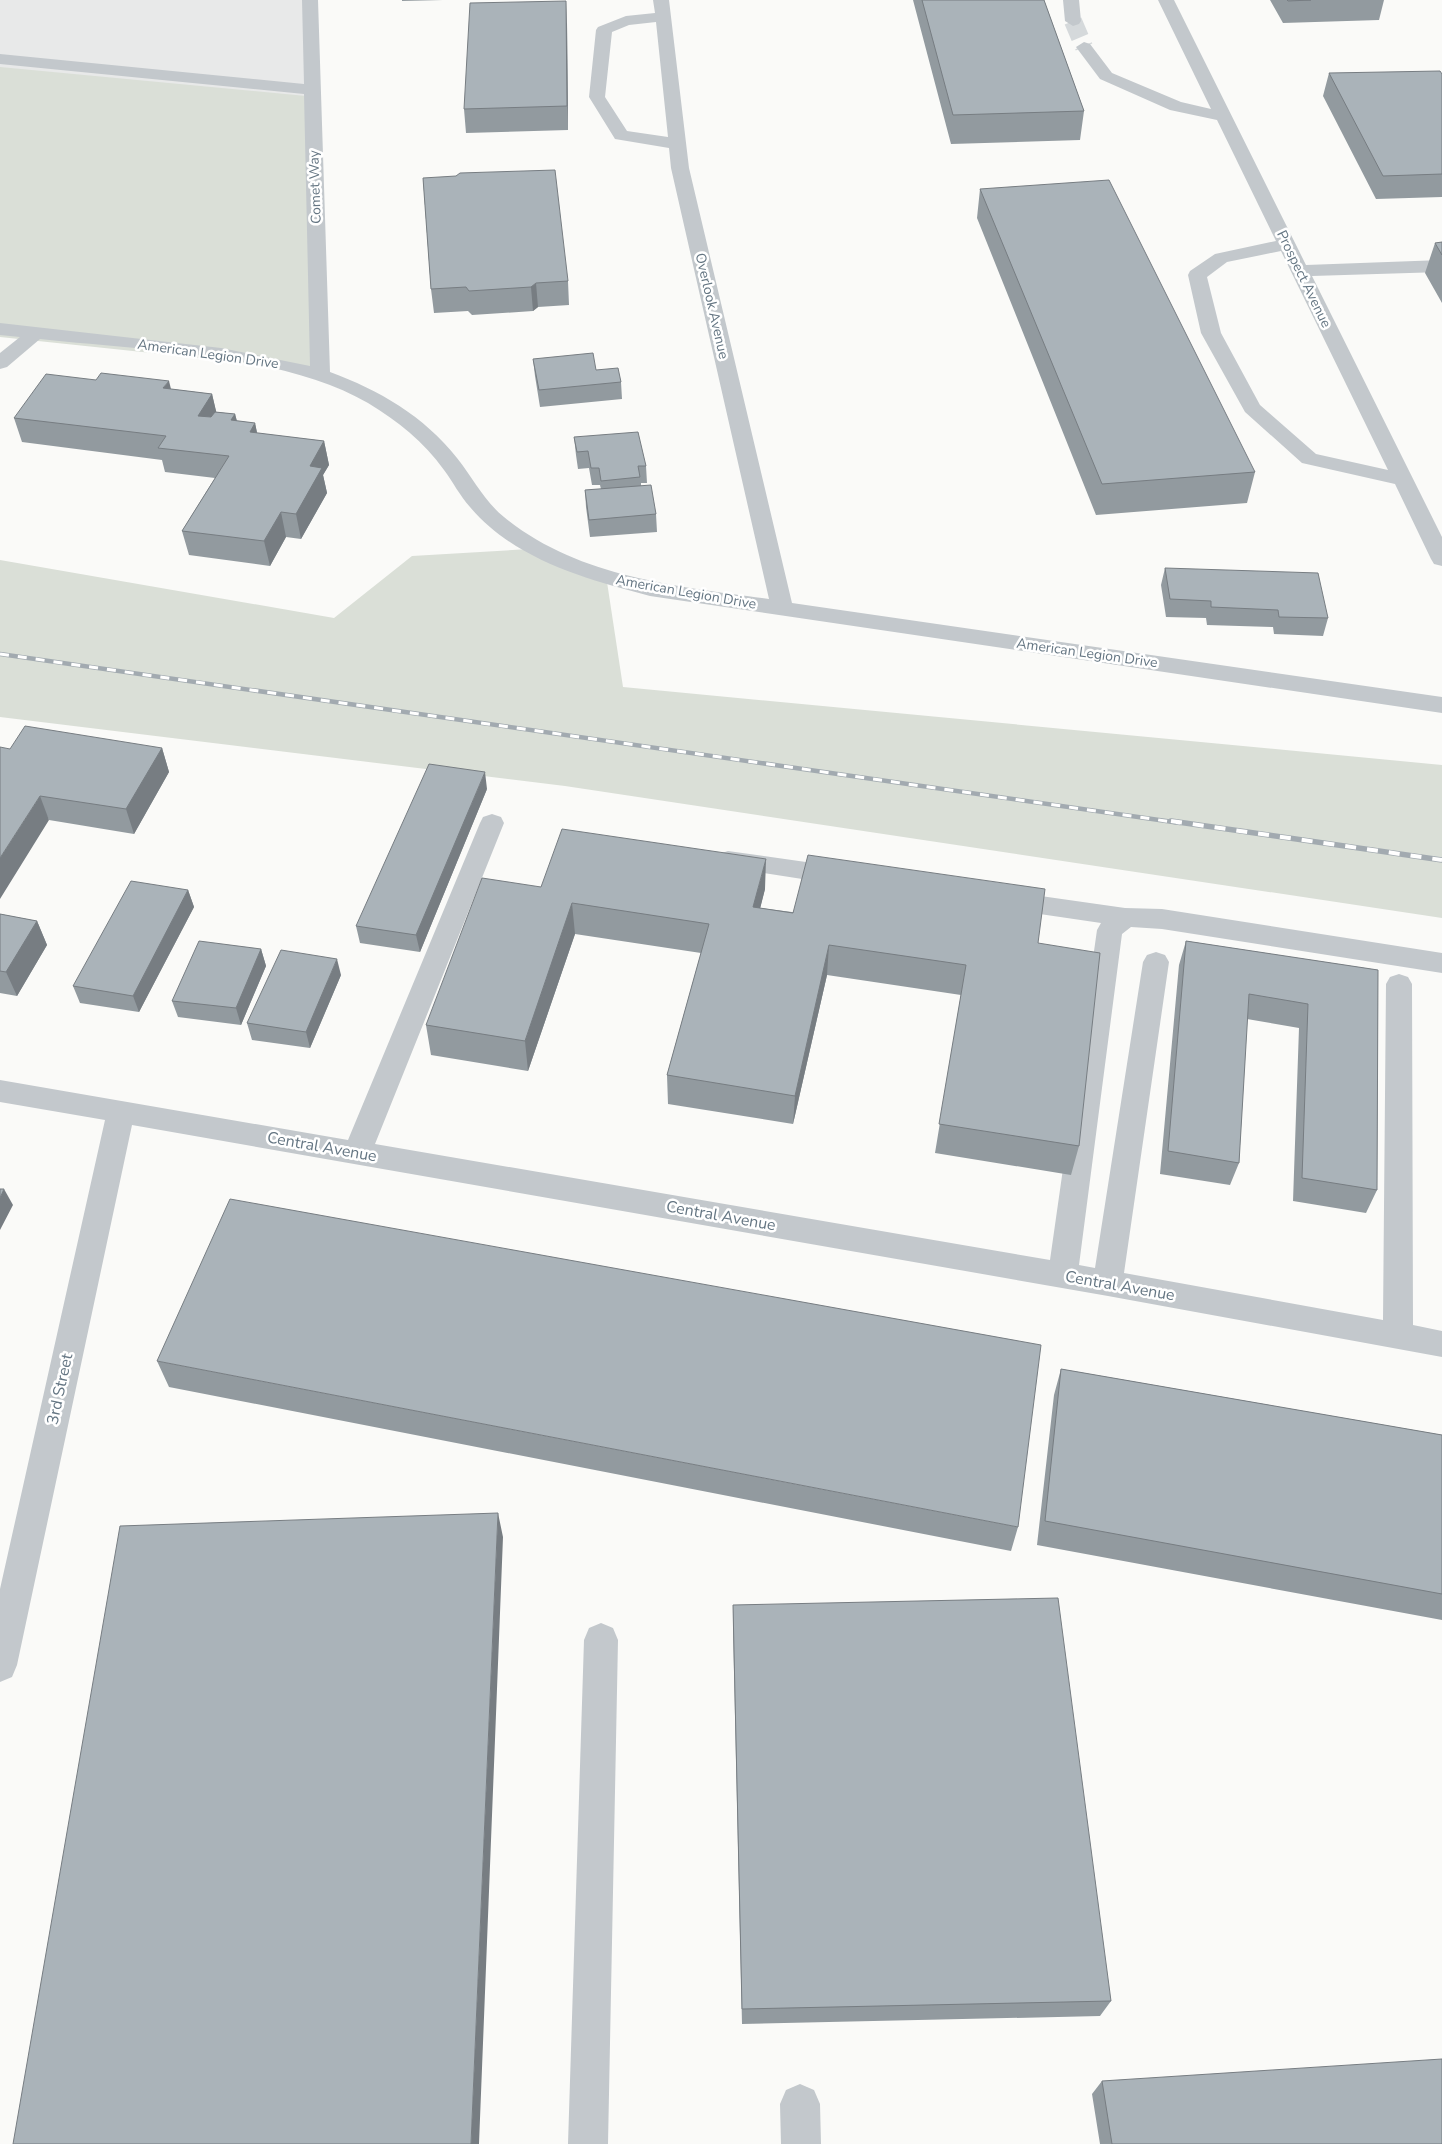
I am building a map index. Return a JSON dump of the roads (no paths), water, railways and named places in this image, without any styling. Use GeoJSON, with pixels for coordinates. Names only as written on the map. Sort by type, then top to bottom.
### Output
{"type":"FeatureCollection","features":[{"type":"Feature","properties":{"kind":"street","name":"Comet Way"},"geometry":{"type":"LineString","coordinates":[[310,0],[320,374]]}},
{"type":"Feature","properties":{"kind":"street"},"geometry":{"type":"LineString","coordinates":[[1071,0],[1073,21]]}},
{"type":"Feature","properties":{"kind":"street","name":"Prospect Avenue"},"geometry":{"type":"LineString","coordinates":[[1166,0],[1442,559]]}},
{"type":"Feature","properties":{"kind":"street"},"geometry":{"type":"LineString","coordinates":[[662,8],[604,30],[598,97],[621,135],[677,144]]}},
{"type":"Feature","properties":{"kind":"street","name":"Overlook Avenue"},"geometry":{"type":"LineString","coordinates":[[662,8],[682,177],[782,609]]}},
{"type":"Feature","properties":{"kind":"street"},"geometry":{"type":"LineString","coordinates":[[1084,47],[1106,76],[1176,106],[1223,116]]}},
{"type":"Feature","properties":{"kind":"street"},"geometry":{"type":"LineString","coordinates":[[0,59],[313,90]]}},
{"type":"Feature","properties":{"kind":"street"},"geometry":{"type":"LineString","coordinates":[[1286,244],[1221,258],[1197,275],[1210,333],[1252,408],[1309,459],[1403,480]]}},
{"type":"Feature","properties":{"kind":"street"},"geometry":{"type":"LineString","coordinates":[[1300,271],[1442,266]]}},
{"type":"Feature","properties":{"kind":"street","name":"American Legion Drive"},"geometry":{"type":"LineString","coordinates":[[0,329],[245,356],[320,374],[368,395],[401,415],[433,442],[457,472],[477,502],[508,531],[549,556],[599,576],[650,589],[1442,705]]}},
{"type":"Feature","properties":{"kind":"street"},"geometry":{"type":"LineString","coordinates":[[0,363],[36,333]]}},
{"type":"Feature","properties":{"kind":"street"},"geometry":{"type":"LineString","coordinates":[[357,1153],[492,823]]}},
{"type":"Feature","properties":{"kind":"street"},"geometry":{"type":"LineString","coordinates":[[705,857],[861,879]]}},
{"type":"Feature","properties":{"kind":"street"},"geometry":{"type":"LineString","coordinates":[[978,896],[1125,917],[1162,919],[1442,962]]}},
{"type":"Feature","properties":{"kind":"street"},"geometry":{"type":"LineString","coordinates":[[1063,1275],[1110,930],[1125,917]]}},
{"type":"Feature","properties":{"kind":"street"},"geometry":{"type":"LineString","coordinates":[[1108,1283],[1156,962]]}},
{"type":"Feature","properties":{"kind":"street"},"geometry":{"type":"LineString","coordinates":[[1398,1336],[1400,984]]}},
{"type":"Feature","properties":{"kind":"street","name":"Central Avenue"},"geometry":{"type":"LineString","coordinates":[[0,1092],[1063,1275],[1442,1344]]}},
{"type":"Feature","properties":{"kind":"street","name":"3rd Street"},"geometry":{"type":"LineString","coordinates":[[0,1664],[121,1113]]}},
{"type":"Feature","properties":{"kind":"street"},"geometry":{"type":"LineString","coordinates":[[588,2144],[601,1640]]}},
{"type":"Feature","properties":{"kind":"street"},"geometry":{"type":"LineString","coordinates":[[800,2104],[801,2144]]}},
{"type":"Feature","properties":{"kind":"tunnel"},"geometry":{"type":"LineString","coordinates":[[1073,21],[1084,47]]}},
{"type":"Feature","properties":{"kind":"railway"},"geometry":{"type":"LineString","coordinates":[[0,654],[1180,823]]}},
{"type":"Feature","properties":{"kind":"railway"},"geometry":{"type":"LineString","coordinates":[[1171,821],[1442,860]]}}]}
